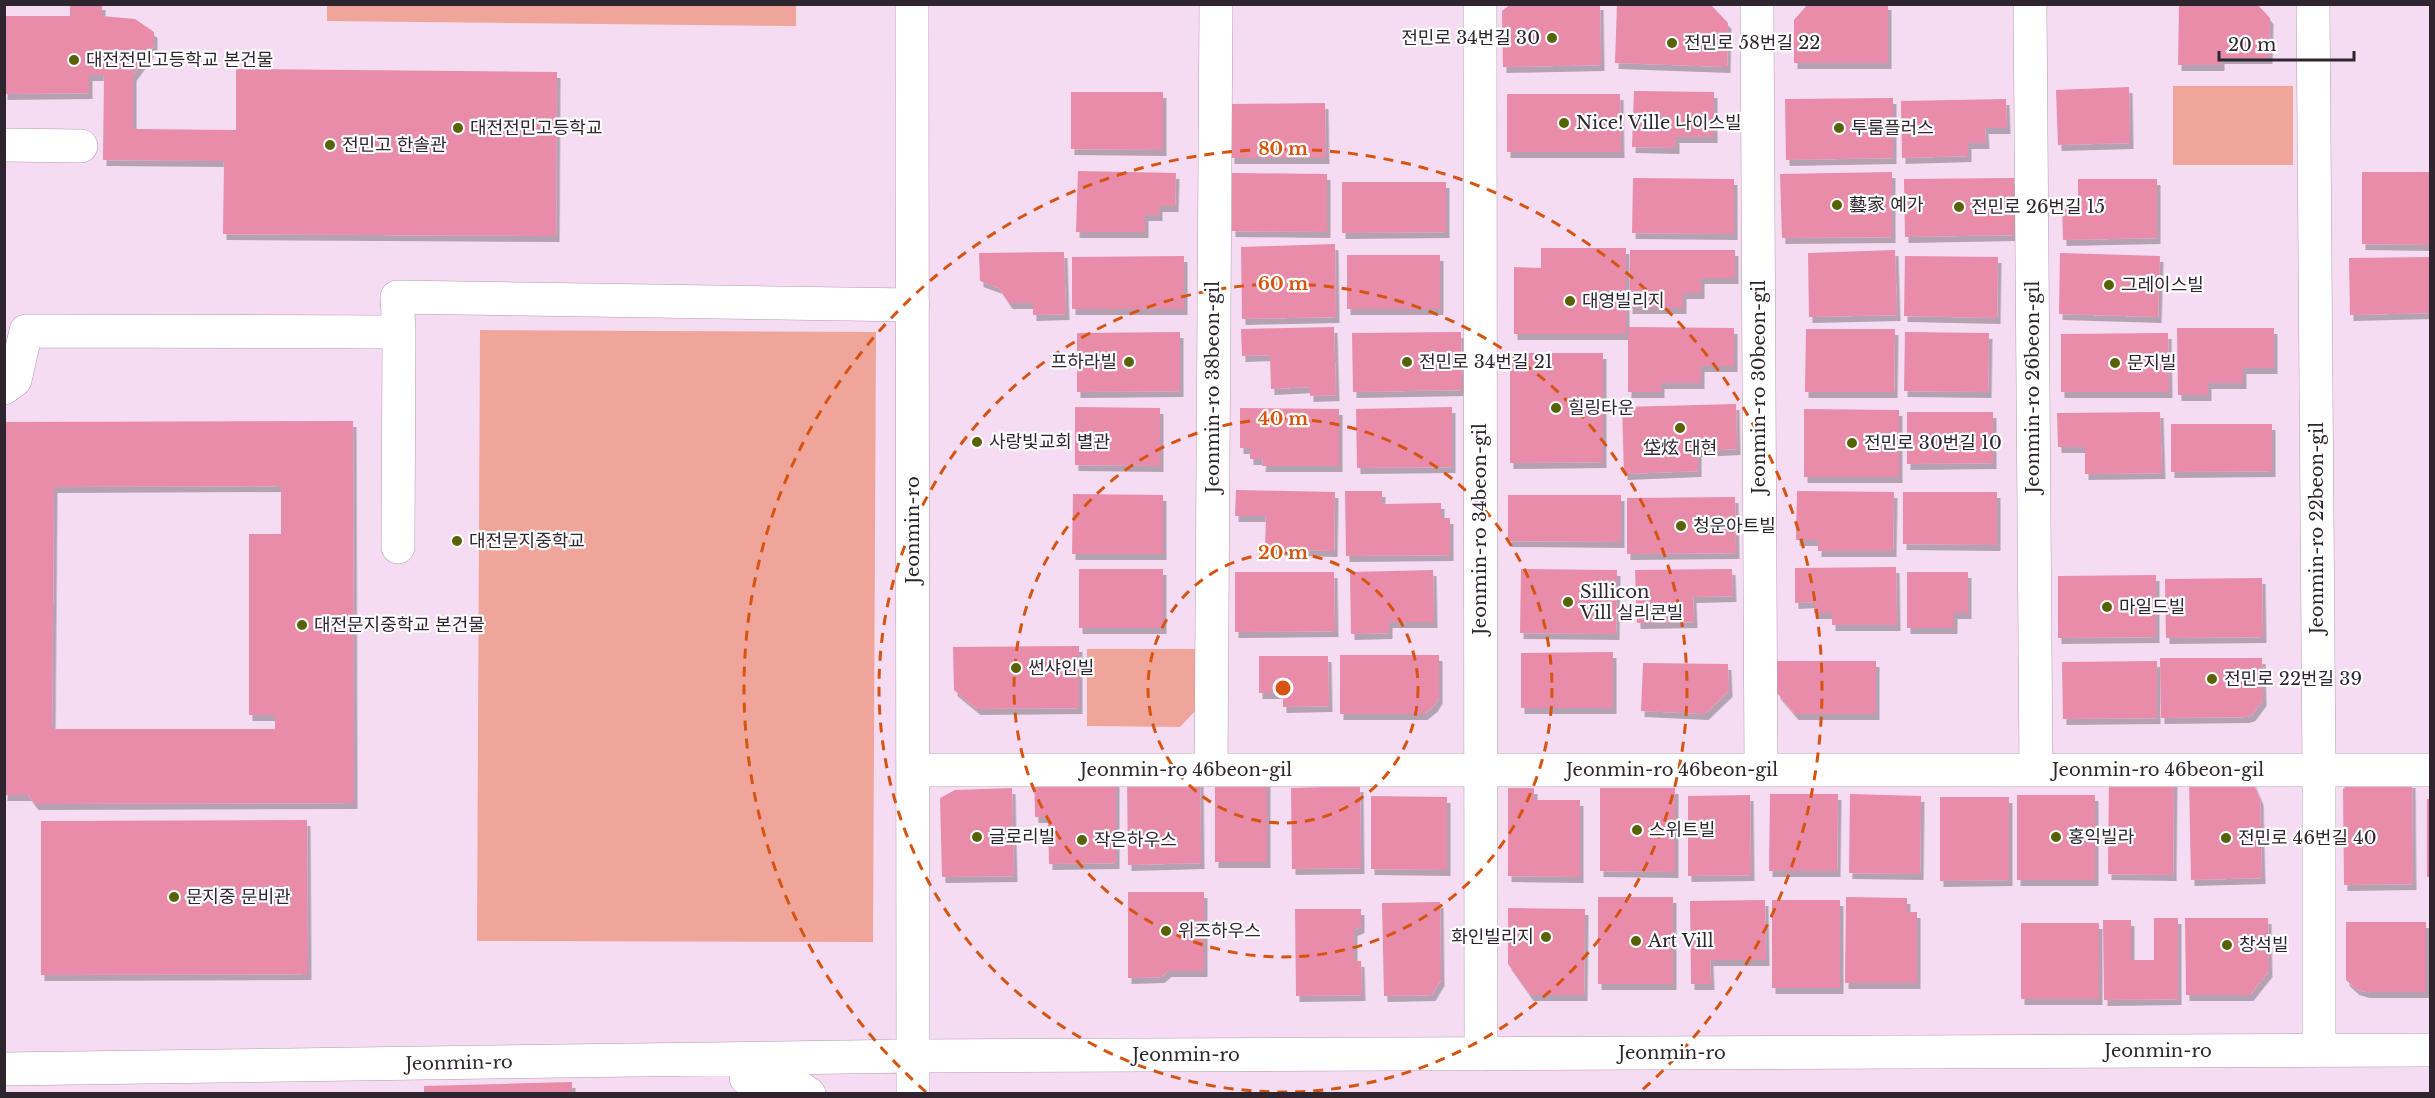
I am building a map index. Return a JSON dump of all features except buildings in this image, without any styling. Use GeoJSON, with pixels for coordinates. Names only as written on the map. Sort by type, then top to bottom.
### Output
{"type":"FeatureCollection","features":[{"type":"Feature","properties":{"kind":"street","name":"Jeonmin-ro"},"geometry":{"type":"LineString","coordinates":[[912,4],[913,1094]]}},
{"type":"Feature","properties":{"kind":"street","name":"Jeonmin-ro 38beon-gil"},"geometry":{"type":"LineString","coordinates":[[1211,770],[1216,4]]}},
{"type":"Feature","properties":{"kind":"street","name":"Jeonmin-ro 34beon-gil"},"geometry":{"type":"LineString","coordinates":[[1480,4],[1481,1054]]}},
{"type":"Feature","properties":{"kind":"street","name":"Jeonmin-ro 30beon-gil"},"geometry":{"type":"LineString","coordinates":[[1757,4],[1761,770]]}},
{"type":"Feature","properties":{"kind":"street","name":"Jeonmin-ro 26beon-gil"},"geometry":{"type":"LineString","coordinates":[[2030,4],[2036,770]]}},
{"type":"Feature","properties":{"kind":"street","name":"Jeonmin-ro 22beon-gil"},"geometry":{"type":"LineString","coordinates":[[2313,4],[2319,1051]]}},
{"type":"Feature","properties":{"kind":"street"},"geometry":{"type":"LineString","coordinates":[[4,145],[81,146]]}},
{"type":"Feature","properties":{"kind":"street"},"geometry":{"type":"LineString","coordinates":[[398,547],[399,333],[397,297],[913,305]]}},
{"type":"Feature","properties":{"kind":"street"},"geometry":{"type":"LineString","coordinates":[[4,388],[15,380],[26,331],[399,333]]}},
{"type":"Feature","properties":{"kind":"street","name":"Jeonmin-ro 46beon-gil"},"geometry":{"type":"LineString","coordinates":[[913,770],[2430,770]]}},
{"type":"Feature","properties":{"kind":"street","name":"Jeonmin-ro"},"geometry":{"type":"LineString","coordinates":[[4,1069],[913,1056],[2430,1050]]}},
{"type":"Feature","properties":{"kind":"street"},"geometry":{"type":"LineString","coordinates":[[621,1078],[785,1078],[809,1094]]}},
{"type":"Feature","properties":{"kind":"shaded area"},"geometry":{"type":"Polygon","coordinates":[[[327,4],[796,4],[796,26],[327,21],[327,4]]]}},
{"type":"Feature","properties":{"kind":"shaded area"},"geometry":{"type":"Polygon","coordinates":[[[2173,86],[2293,86],[2293,165],[2173,165],[2173,86]]]}},
{"type":"Feature","properties":{"kind":"shaded area"},"geometry":{"type":"Polygon","coordinates":[[[480,330],[876,332],[873,942],[477,941],[480,330]]]}},
{"type":"Feature","properties":{"kind":"shaded area"},"geometry":{"type":"Polygon","coordinates":[[[1087,649],[1205,649],[1198,708],[1180,727],[1087,726],[1087,649]]]}},
{"type":"Feature","properties":{"kind":"place","name":"전민로 34번길 30"},"geometry":{"type":"Point","coordinates":[1552,38]}},
{"type":"Feature","properties":{"kind":"place","name":"전민로 58번길 22"},"geometry":{"type":"Point","coordinates":[1672,43]}},
{"type":"Feature","properties":{"kind":"place","name":"대전전민고등학교 본건물"},"geometry":{"type":"Point","coordinates":[74,60]}},
{"type":"Feature","properties":{"kind":"place","name":"Nice! Ville 나이스빌"},"geometry":{"type":"Point","coordinates":[1564,123]}},
{"type":"Feature","properties":{"kind":"place","name":"대전전민고등학교"},"geometry":{"type":"Point","coordinates":[458,128]}},
{"type":"Feature","properties":{"kind":"place","name":"투룸플러스"},"geometry":{"type":"Point","coordinates":[1839,128]}},
{"type":"Feature","properties":{"kind":"place","name":"전민고 한솔관"},"geometry":{"type":"Point","coordinates":[330,145]}},
{"type":"Feature","properties":{"kind":"place","name":"藝家 예가"},"geometry":{"type":"Point","coordinates":[1837,205]}},
{"type":"Feature","properties":{"kind":"place","name":"전민로 26번길 15"},"geometry":{"type":"Point","coordinates":[1959,207]}},
{"type":"Feature","properties":{"kind":"place","name":"그레이스빌"},"geometry":{"type":"Point","coordinates":[2109,285]}},
{"type":"Feature","properties":{"kind":"place","name":"대영빌리지"},"geometry":{"type":"Point","coordinates":[1570,301]}},
{"type":"Feature","properties":{"kind":"place","name":"프하라빌"},"geometry":{"type":"Point","coordinates":[1129,362]}},
{"type":"Feature","properties":{"kind":"place","name":"전민로 34번길 21"},"geometry":{"type":"Point","coordinates":[1407,362]}},
{"type":"Feature","properties":{"kind":"place","name":"문지빌"},"geometry":{"type":"Point","coordinates":[2115,363]}},
{"type":"Feature","properties":{"kind":"place","name":"힐링타운"},"geometry":{"type":"Point","coordinates":[1556,408]}},
{"type":"Feature","properties":{"kind":"place","name":"垈炫 대현"},"geometry":{"type":"Point","coordinates":[1680,428]}},
{"type":"Feature","properties":{"kind":"place","name":"사랑빛교회 별관"},"geometry":{"type":"Point","coordinates":[977,442]}},
{"type":"Feature","properties":{"kind":"place","name":"전민로 30번길 10"},"geometry":{"type":"Point","coordinates":[1852,443]}},
{"type":"Feature","properties":{"kind":"place","name":"청운아트빌"},"geometry":{"type":"Point","coordinates":[1681,526]}},
{"type":"Feature","properties":{"kind":"place","name":"대전문지중학교"},"geometry":{"type":"Point","coordinates":[457,541]}},
{"type":"Feature","properties":{"kind":"place","name":"Sillicon Vill 실리콘빌"},"geometry":{"type":"Point","coordinates":[1568,602]}},
{"type":"Feature","properties":{"kind":"place","name":"마일드빌"},"geometry":{"type":"Point","coordinates":[2107,607]}},
{"type":"Feature","properties":{"kind":"place","name":"대전문지중학교 본건물"},"geometry":{"type":"Point","coordinates":[302,625]}},
{"type":"Feature","properties":{"kind":"place","name":"썬샤인빌"},"geometry":{"type":"Point","coordinates":[1016,668]}},
{"type":"Feature","properties":{"kind":"place","name":"전민로 22번길 39"},"geometry":{"type":"Point","coordinates":[2212,679]}},
{"type":"Feature","properties":{"kind":"place","name":"스위트빌"},"geometry":{"type":"Point","coordinates":[1637,830]}},
{"type":"Feature","properties":{"kind":"place","name":"글로리빌"},"geometry":{"type":"Point","coordinates":[977,837]}},
{"type":"Feature","properties":{"kind":"place","name":"홍익빌라"},"geometry":{"type":"Point","coordinates":[2056,837]}},
{"type":"Feature","properties":{"kind":"place","name":"전민로 46번길 40"},"geometry":{"type":"Point","coordinates":[2226,838]}},
{"type":"Feature","properties":{"kind":"place","name":"작은하우스"},"geometry":{"type":"Point","coordinates":[1082,840]}},
{"type":"Feature","properties":{"kind":"place","name":"문지중 문비관"},"geometry":{"type":"Point","coordinates":[174,897]}},
{"type":"Feature","properties":{"kind":"place","name":"위즈하우스"},"geometry":{"type":"Point","coordinates":[1166,931]}},
{"type":"Feature","properties":{"kind":"place","name":"화인빌리지"},"geometry":{"type":"Point","coordinates":[1546,937]}},
{"type":"Feature","properties":{"kind":"place","name":"Art Vill"},"geometry":{"type":"Point","coordinates":[1636,941]}},
{"type":"Feature","properties":{"kind":"place","name":"창석빌"},"geometry":{"type":"Point","coordinates":[2227,945]}}]}
